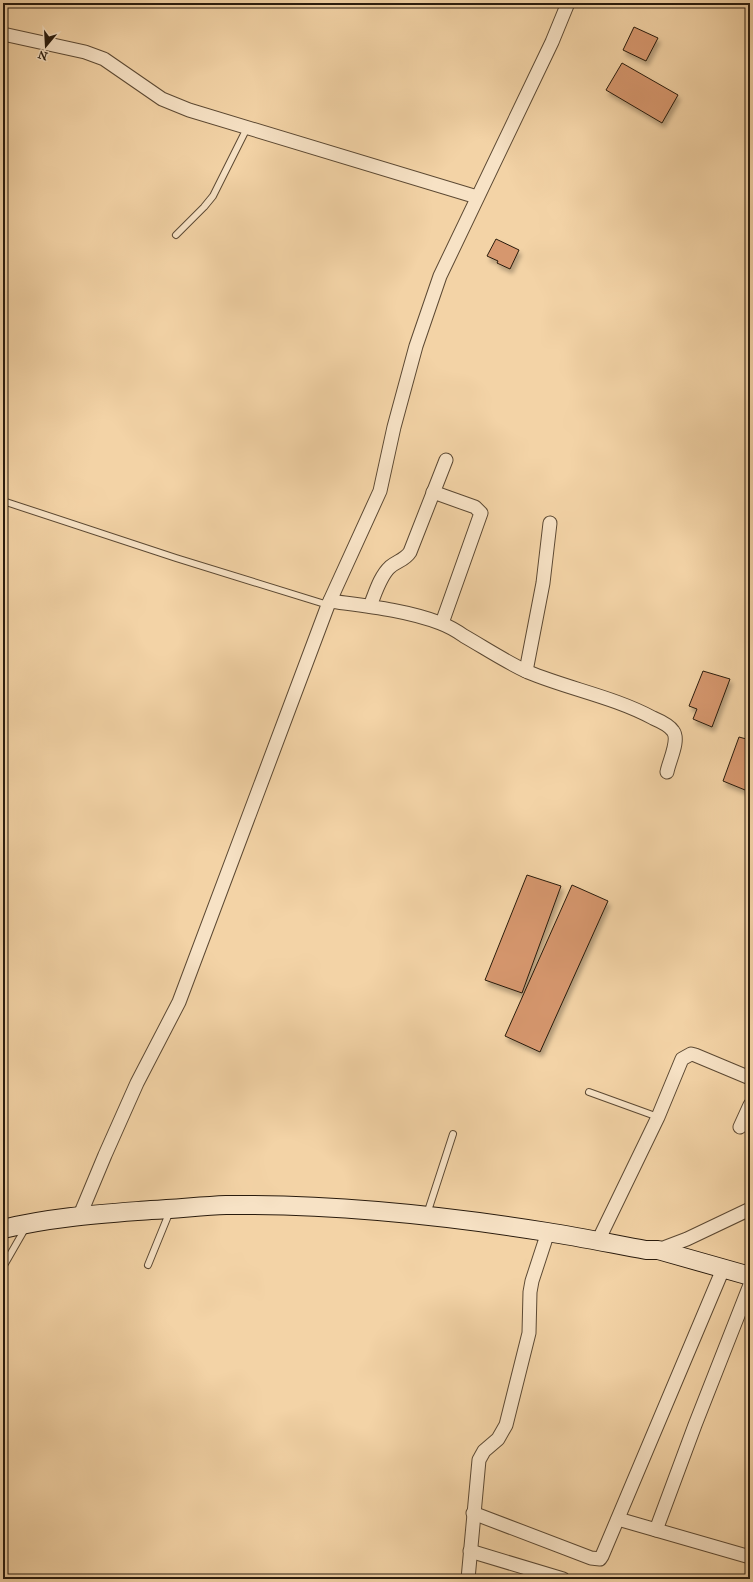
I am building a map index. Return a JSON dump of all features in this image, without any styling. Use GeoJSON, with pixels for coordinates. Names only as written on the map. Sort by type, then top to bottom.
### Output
{"type":"FeatureCollection","features":[{"type":"Feature","properties":{"kind":"street"},"geometry":{"type":"LineString","coordinates":[[80,1215],[137,1082],[179,1002],[329,603],[380,491],[394,427],[416,346],[440,276],[552,42],[568,3]]}},
{"type":"Feature","properties":{"kind":"street"},"geometry":{"type":"LineString","coordinates":[[3,34],[85,52],[104,59],[162,99],[174,105],[477,197]]}},
{"type":"Feature","properties":{"kind":"street"},"geometry":{"type":"LineString","coordinates":[[370,606],[385,572],[394,564],[407,557],[410,552],[446,460]]}},
{"type":"Feature","properties":{"kind":"street"},"geometry":{"type":"LineString","coordinates":[[433,492],[475,507],[481,513],[442,623]]}},
{"type":"Feature","properties":{"kind":"street"},"geometry":{"type":"LineString","coordinates":[[526,671],[543,583],[550,523]]}},
{"type":"Feature","properties":{"kind":"street"},"geometry":{"type":"LineString","coordinates":[[329,603],[370,606],[442,623],[526,671],[548,680],[644,712],[665,724],[676,736],[676,742],[667,772]]}},
{"type":"Feature","properties":{"kind":"street"},"geometry":{"type":"LineString","coordinates":[[598,1241],[658,1117],[682,1059],[690,1054],[695,1055],[750,1078]]}},
{"type":"Feature","properties":{"kind":"street"},"geometry":{"type":"LineString","coordinates":[[740,1127],[750,1105]]}},
{"type":"Feature","properties":{"kind":"street"},"geometry":{"type":"LineString","coordinates":[[3,1229],[29,1222],[80,1215],[225,1205],[292,1207],[427,1215],[548,1232],[646,1250],[658,1250],[750,1276]]}},
{"type":"Feature","properties":{"kind":"street"},"geometry":{"type":"LineString","coordinates":[[658,1250],[687,1239],[750,1209]]}},
{"type":"Feature","properties":{"kind":"street"},"geometry":{"type":"LineString","coordinates":[[468,1579],[479,1460],[484,1451],[498,1439],[506,1425],[529,1333],[530,1292],[532,1281],[548,1232]]}},
{"type":"Feature","properties":{"kind":"street"},"geometry":{"type":"LineString","coordinates":[[473,1513],[597,1560],[602,1556],[723,1269]]}},
{"type":"Feature","properties":{"kind":"street"},"geometry":{"type":"LineString","coordinates":[[656,1530],[750,1284]]}},
{"type":"Feature","properties":{"kind":"street"},"geometry":{"type":"LineString","coordinates":[[618,1519],[750,1557]]}},
{"type":"Feature","properties":{"kind":"street"},"geometry":{"type":"LineString","coordinates":[[470,1551],[563,1579]]}},
{"type":"Feature","properties":{"kind":"lane"},"geometry":{"type":"LineString","coordinates":[[176,234],[204,207],[213,196],[247,128]]}},
{"type":"Feature","properties":{"kind":"lane"},"geometry":{"type":"LineString","coordinates":[[3,501],[176,558],[329,603]]}},
{"type":"Feature","properties":{"kind":"lane"},"geometry":{"type":"LineString","coordinates":[[589,1092],[658,1117]]}},
{"type":"Feature","properties":{"kind":"lane"},"geometry":{"type":"LineString","coordinates":[[427,1215],[453,1134]]}},
{"type":"Feature","properties":{"kind":"lane"},"geometry":{"type":"LineString","coordinates":[[148,1265],[170,1209]]}},
{"type":"Feature","properties":{"kind":"lane"},"geometry":{"type":"LineString","coordinates":[[3,1267],[29,1222]]}},
{"type":"Feature","properties":{"kind":"building"},"geometry":{"type":"Polygon","coordinates":[[[634,27],[658,38],[646,61],[623,50],[634,27]]]}},
{"type":"Feature","properties":{"kind":"building"},"geometry":{"type":"Polygon","coordinates":[[[622,63],[678,95],[662,123],[606,90],[622,63]]]}},
{"type":"Feature","properties":{"kind":"building"},"geometry":{"type":"Polygon","coordinates":[[[496,239],[519,250],[510,269],[487,256],[496,239]]]}},
{"type":"Feature","properties":{"kind":"building"},"geometry":{"type":"Polygon","coordinates":[[[703,671],[730,679],[712,727],[693,719],[697,709],[689,706],[703,671]]]}},
{"type":"Feature","properties":{"kind":"building"},"geometry":{"type":"Polygon","coordinates":[[[739,737],[750,740],[750,792],[723,781],[739,737]]]}},
{"type":"Feature","properties":{"kind":"building"},"geometry":{"type":"Polygon","coordinates":[[[527,875],[561,886],[522,993],[485,980],[527,875]]]}},
{"type":"Feature","properties":{"kind":"building"},"geometry":{"type":"Polygon","coordinates":[[[572,885],[608,901],[540,1052],[505,1036],[572,885]]]}}]}
